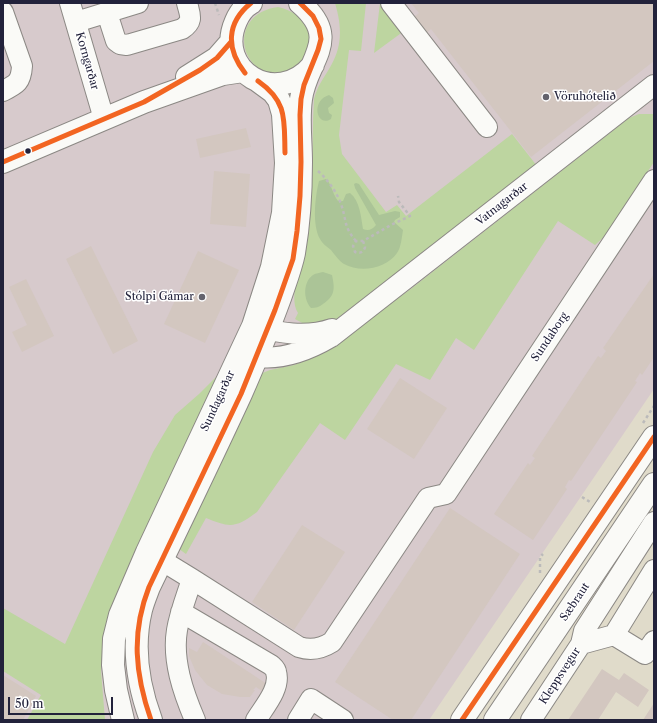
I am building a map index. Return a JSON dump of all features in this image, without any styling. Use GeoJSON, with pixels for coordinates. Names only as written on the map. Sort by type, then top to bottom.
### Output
{"type":"FeatureCollection","features":[{"type":"Feature","properties":{"kind":"main road","name":"Sundagarðar"},"geometry":{"type":"LineString","coordinates":[[251,3],[238,16],[232,28],[231,42],[233,53],[237,63],[251,76],[273,92],[279,100],[283,114],[286,163],[284,213],[260,328]]}},
{"type":"Feature","properties":{"kind":"main road","name":"Sundagarðar"},"geometry":{"type":"LineString","coordinates":[[123,720],[116,690],[113,665],[114,639],[120,616],[213,454],[249,354],[260,328],[286,278],[293,255],[297,232],[301,163],[301,98],[305,84],[319,51],[320,38],[317,14],[310,12],[300,3]]}},
{"type":"Feature","properties":{"kind":"main road"},"geometry":{"type":"LineString","coordinates":[[144,102],[200,70],[217,58],[231,42]]}},
{"type":"Feature","properties":{"kind":"main road","name":"Sundagarðar"},"geometry":{"type":"LineString","coordinates":[[251,76],[270,85],[283,84],[295,81],[305,74],[313,64]]}},
{"type":"Feature","properties":{"kind":"main road"},"geometry":{"type":"LineString","coordinates":[[3,162],[144,102],[223,74],[251,76]]}},
{"type":"Feature","properties":{"kind":"main road"},"geometry":{"type":"LineString","coordinates":[[462,720],[654,438]]}},
{"type":"Feature","properties":{"kind":"main road","name":"Sæbraut"},"geometry":{"type":"LineString","coordinates":[[496,720],[654,484]]}},
{"type":"Feature","properties":{"kind":"main road","name":"Sundagarðar"},"geometry":{"type":"LineString","coordinates":[[151,720],[139,681],[136,650],[141,610],[149,587],[154,556]]}},
{"type":"Feature","properties":{"kind":"street","name":"Korngarðar"},"geometry":{"type":"LineString","coordinates":[[70,3],[104,119]]}},
{"type":"Feature","properties":{"kind":"street"},"geometry":{"type":"LineString","coordinates":[[76,22],[138,3]]}},
{"type":"Feature","properties":{"kind":"street"},"geometry":{"type":"LineString","coordinates":[[107,13],[116,41],[120,44],[127,45],[182,29],[188,25],[191,18],[187,3]]}},
{"type":"Feature","properties":{"kind":"street"},"geometry":{"type":"LineString","coordinates":[[391,3],[487,127]]}},
{"type":"Feature","properties":{"kind":"street"},"geometry":{"type":"LineString","coordinates":[[3,12],[22,66],[21,75],[17,83],[3,91]]}},
{"type":"Feature","properties":{"kind":"street","name":"Vatnagarðar"},"geometry":{"type":"LineString","coordinates":[[249,354],[296,354],[331,337],[654,86]]}},
{"type":"Feature","properties":{"kind":"street","name":"Sundaborg"},"geometry":{"type":"LineString","coordinates":[[192,579],[299,647],[305,649],[319,648],[332,642],[428,498],[446,494],[654,180]]}},
{"type":"Feature","properties":{"kind":"street","name":"Vatnagarðar"},"geometry":{"type":"LineString","coordinates":[[260,328],[287,334],[303,335],[323,332],[349,323]]}},
{"type":"Feature","properties":{"kind":"street"},"geometry":{"type":"LineString","coordinates":[[591,578],[605,574],[646,514],[654,512]]}},
{"type":"Feature","properties":{"kind":"street"},"geometry":{"type":"LineString","coordinates":[[581,644],[584,631],[654,522]]}},
{"type":"Feature","properties":{"kind":"street"},"geometry":{"type":"LineString","coordinates":[[154,556],[192,579],[181,612],[177,631],[176,661],[185,698],[195,720]]}},
{"type":"Feature","properties":{"kind":"street"},"geometry":{"type":"LineString","coordinates":[[654,570],[648,595],[614,635],[646,654],[654,641]]}},
{"type":"Feature","properties":{"kind":"street"},"geometry":{"type":"LineString","coordinates":[[181,612],[271,665],[276,671],[277,682],[271,696],[256,720]]}},
{"type":"Feature","properties":{"kind":"street","name":"Kleppsvegur"},"geometry":{"type":"LineString","coordinates":[[531,720],[581,644],[614,635]]}},
{"type":"Feature","properties":{"kind":"street"},"geometry":{"type":"LineString","coordinates":[[298,720],[312,699],[343,720]]}},
{"type":"Feature","properties":{"kind":"path"},"geometry":{"type":"LineString","coordinates":[[215,3],[221,21]]}},
{"type":"Feature","properties":{"kind":"path"},"geometry":{"type":"LineString","coordinates":[[316,168],[335,191],[340,203],[345,225],[356,241]]}},
{"type":"Feature","properties":{"kind":"path"},"geometry":{"type":"LineString","coordinates":[[356,241],[363,241],[390,224],[410,216],[399,202],[398,196]]}},
{"type":"Feature","properties":{"kind":"path"},"geometry":{"type":"LineString","coordinates":[[356,241],[353,246],[354,250],[357,252],[362,252],[364,249],[365,245],[363,241]]}},
{"type":"Feature","properties":{"kind":"path"},"geometry":{"type":"LineString","coordinates":[[582,497],[590,502]]}},
{"type":"Feature","properties":{"kind":"path"},"geometry":{"type":"LineString","coordinates":[[540,577],[540,558],[543,554]]}},
{"type":"Feature","properties":{"kind":"shaded area"},"geometry":{"type":"Polygon","coordinates":[[[3,3],[654,3],[654,389],[429,720],[3,720],[3,3]]]}},
{"type":"Feature","properties":{"kind":"green space"},"geometry":{"type":"Polygon","coordinates":[[[335,3],[366,3],[361,51],[349,50],[339,135],[342,154],[386,212],[397,205],[406,216],[512,134],[537,166],[334,321],[304,324],[295,319],[298,313],[295,306],[294,297],[297,277],[307,239],[311,204],[314,99],[318,87],[334,61],[339,45],[340,29],[335,3]]]}},
{"type":"Feature","properties":{"kind":"green space"},"geometry":{"type":"Polygon","coordinates":[[[380,3],[404,31],[374,53],[380,3]]]}},
{"type":"Feature","properties":{"kind":"green space"},"geometry":{"type":"Polygon","coordinates":[[[278,7],[295,14],[302,20],[309,34],[307,51],[302,63],[289,72],[283,73],[268,72],[256,66],[248,57],[244,45],[245,33],[251,21],[261,12],[278,7]]]}},
{"type":"Feature","properties":{"kind":"green space"},"geometry":{"type":"Polygon","coordinates":[[[329,95],[333,98],[334,103],[328,108],[329,113],[332,115],[331,119],[326,121],[319,117],[318,108],[319,103],[323,98],[329,95]]]}},
{"type":"Feature","properties":{"kind":"green space"},"geometry":{"type":"Polygon","coordinates":[[[639,114],[654,114],[654,162],[607,234],[595,245],[558,221],[474,350],[456,338],[430,380],[396,364],[345,440],[320,423],[257,512],[244,521],[233,525],[221,524],[206,518],[186,554],[179,549],[260,374],[270,370],[294,365],[311,358],[343,339],[412,288],[629,118],[639,114]]]}},
{"type":"Feature","properties":{"kind":"green space"},"geometry":{"type":"Polygon","coordinates":[[[326,179],[338,201],[343,201],[346,194],[350,193],[356,200],[360,210],[363,229],[370,230],[376,225],[355,188],[354,184],[356,183],[359,184],[379,215],[395,211],[400,212],[400,217],[394,222],[403,230],[402,239],[397,253],[386,263],[380,266],[365,269],[350,267],[340,261],[322,242],[317,233],[315,203],[319,181],[326,179]]]}},
{"type":"Feature","properties":{"kind":"green space"},"geometry":{"type":"Polygon","coordinates":[[[323,272],[332,275],[334,288],[332,295],[323,304],[311,308],[305,295],[307,282],[313,275],[323,272]]]}},
{"type":"Feature","properties":{"kind":"green space"},"geometry":{"type":"Polygon","coordinates":[[[225,368],[105,639],[101,671],[105,720],[27,720],[41,695],[3,671],[3,608],[65,644],[153,452],[175,415],[225,368]]]}},
{"type":"Feature","properties":{"kind":"building","name":"Vöruhótelið"},"geometry":{"type":"Polygon","coordinates":[[[411,3],[654,3],[654,61],[531,157],[431,29],[424,35],[412,19],[419,13],[411,3]]]}},
{"type":"Feature","properties":{"kind":"building"},"geometry":{"type":"Polygon","coordinates":[[[246,128],[251,147],[200,158],[196,139],[246,128]]]}},
{"type":"Feature","properties":{"kind":"building"},"geometry":{"type":"Polygon","coordinates":[[[214,171],[250,174],[246,227],[210,224],[214,171]]]}},
{"type":"Feature","properties":{"kind":"building"},"geometry":{"type":"Polygon","coordinates":[[[91,246],[138,341],[113,354],[66,259],[91,246]]]}},
{"type":"Feature","properties":{"kind":"building","name":"Stólpi Gámar"},"geometry":{"type":"Polygon","coordinates":[[[198,251],[239,270],[205,343],[164,324],[198,251]]]}},
{"type":"Feature","properties":{"kind":"building"},"geometry":{"type":"Polygon","coordinates":[[[654,274],[654,357],[642,375],[640,373],[635,381],[637,382],[571,481],[569,480],[565,487],[567,489],[533,540],[494,514],[528,463],[530,465],[535,458],[532,456],[598,356],[601,358],[606,351],[603,348],[654,274]]]}},
{"type":"Feature","properties":{"kind":"building"},"geometry":{"type":"Polygon","coordinates":[[[26,279],[54,336],[22,352],[12,332],[27,325],[9,287],[26,279]]]}},
{"type":"Feature","properties":{"kind":"building"},"geometry":{"type":"Polygon","coordinates":[[[400,378],[447,408],[414,459],[367,429],[400,378]]]}},
{"type":"Feature","properties":{"kind":"building"},"geometry":{"type":"Polygon","coordinates":[[[450,508],[520,554],[411,720],[393,720],[335,682],[450,508]]]}},
{"type":"Feature","properties":{"kind":"building"},"geometry":{"type":"Polygon","coordinates":[[[302,525],[345,552],[294,630],[252,602],[302,525]]]}},
{"type":"Feature","properties":{"kind":"building"},"geometry":{"type":"Polygon","coordinates":[[[203,642],[267,684],[262,691],[256,687],[250,697],[240,697],[222,694],[207,685],[195,670],[189,656],[189,648],[197,652],[203,642]]]}},
{"type":"Feature","properties":{"kind":"building"},"geometry":{"type":"Polygon","coordinates":[[[602,669],[619,680],[624,673],[649,690],[638,707],[616,692],[598,720],[568,720],[602,669]]]}},
{"type":"Feature","properties":{"kind":"building"},"geometry":{"type":"Polygon","coordinates":[[[3,675],[36,696],[23,720],[3,720],[3,675]]]}},
{"type":"Feature","properties":{"kind":"building"},"geometry":{"type":"Polygon","coordinates":[[[654,703],[654,720],[643,720],[654,703]]]}},
{"type":"Feature","properties":{"kind":"transit line"},"geometry":{"type":"LineString","coordinates":[[245,73],[234,55],[232,36],[233,28],[237,19],[251,3]]}},
{"type":"Feature","properties":{"kind":"transit line"},"geometry":{"type":"LineString","coordinates":[[151,720],[141,686],[137,654],[139,621],[143,604],[149,587],[241,394],[275,310],[293,259],[300,196],[301,99],[304,85],[321,39],[319,28],[313,16],[300,3]]}},
{"type":"Feature","properties":{"kind":"transit line"},"geometry":{"type":"LineString","coordinates":[[3,162],[144,102],[200,70],[217,58],[231,42]]}},
{"type":"Feature","properties":{"kind":"transit line"},"geometry":{"type":"LineString","coordinates":[[258,81],[275,96],[279,104],[284,121],[285,153]]}},
{"type":"Feature","properties":{"kind":"transit line"},"geometry":{"type":"LineString","coordinates":[[462,720],[654,437]]}},
{"type":"Feature","properties":{"kind":"place","name":"Vöruhótelið"},"geometry":{"type":"Point","coordinates":[546,97]}},
{"type":"Feature","properties":{"kind":"place","name":"Stólpi Gámar"},"geometry":{"type":"Point","coordinates":[202,297]}}]}
